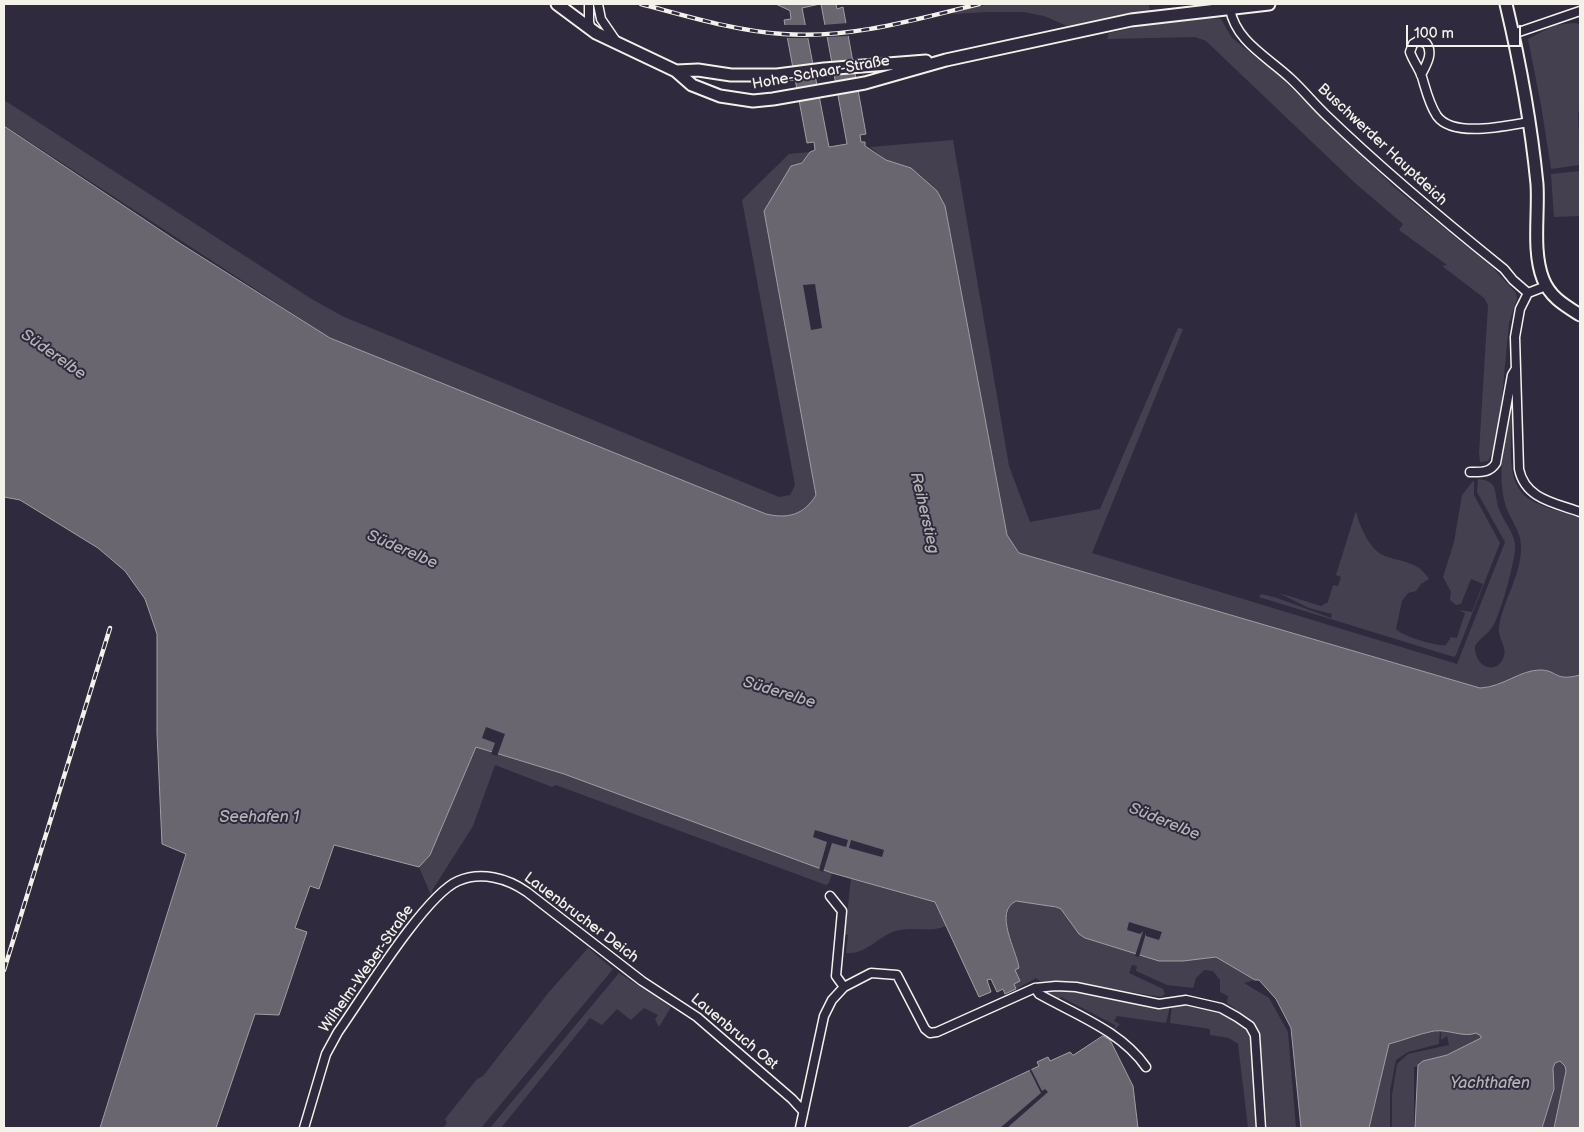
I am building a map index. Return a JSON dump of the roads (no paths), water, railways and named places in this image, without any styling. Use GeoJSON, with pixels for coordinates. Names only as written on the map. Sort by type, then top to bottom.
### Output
{"type":"FeatureCollection","features":[{"type":"Feature","properties":{"kind":"main road","name":"Hohe-Schaar-Straße"},"geometry":{"type":"LineString","coordinates":[[557,4],[583,19],[592,31],[676,71],[692,85],[731,99],[761,100],[865,83],[946,60],[1131,20],[1269,4]]}},
{"type":"Feature","properties":{"kind":"main road"},"geometry":{"type":"LineString","coordinates":[[1506,4],[1529,122],[1537,185],[1538,261],[1546,286],[1558,301],[1580,315]]}},
{"type":"Feature","properties":{"kind":"main road","name":"Hohe-Schaar-Straße"},"geometry":{"type":"LineString","coordinates":[[676,71],[698,70],[731,75],[784,74],[946,60]]}},
{"type":"Feature","properties":{"kind":"street"},"geometry":{"type":"LineString","coordinates":[[583,19],[589,4]]}},
{"type":"Feature","properties":{"kind":"street"},"geometry":{"type":"LineString","coordinates":[[583,19],[598,6],[604,25],[619,44]]}},
{"type":"Feature","properties":{"kind":"street","name":"Buschwerder Hauptdeich"},"geometry":{"type":"LineString","coordinates":[[1230,9],[1234,25],[1245,40],[1292,80],[1326,116],[1421,203],[1504,269],[1528,293]]}},
{"type":"Feature","properties":{"kind":"street"},"geometry":{"type":"LineString","coordinates":[[1513,34],[1580,11]]}},
{"type":"Feature","properties":{"kind":"street"},"geometry":{"type":"LineString","coordinates":[[1421,75],[1432,107],[1438,117],[1448,125],[1462,129],[1529,122]]}},
{"type":"Feature","properties":{"kind":"street"},"geometry":{"type":"LineString","coordinates":[[1546,286],[1528,293],[1516,324],[1520,477],[1532,493],[1580,512]]}},
{"type":"Feature","properties":{"kind":"street"},"geometry":{"type":"LineString","coordinates":[[1470,472],[1484,472],[1491,469],[1496,463],[1512,375],[1516,368]]}},
{"type":"Feature","properties":{"kind":"street","name":"Lauenbrucher Deich"},"geometry":{"type":"LineString","coordinates":[[471,877],[494,877],[517,885],[642,981]]}},
{"type":"Feature","properties":{"kind":"street","name":"Wilhelm-Weber-Straße"},"geometry":{"type":"LineString","coordinates":[[304,1128],[326,1054],[338,1032],[436,897],[449,885],[471,877]]}},
{"type":"Feature","properties":{"kind":"street"},"geometry":{"type":"LineString","coordinates":[[830,896],[842,911],[836,976],[844,987]]}},
{"type":"Feature","properties":{"kind":"street"},"geometry":{"type":"LineString","coordinates":[[800,1128],[824,1016],[832,1000],[844,987],[871,972],[895,974],[925,1029],[930,1033],[937,1032],[1035,988],[1056,986],[1076,987],[1159,1004],[1186,1000],[1221,1008],[1250,1026],[1255,1035],[1261,1128]]}},
{"type":"Feature","properties":{"kind":"street","name":"Lauenbruch Ost"},"geometry":{"type":"LineString","coordinates":[[642,981],[708,1026],[803,1112]]}},
{"type":"Feature","properties":{"kind":"street"},"geometry":{"type":"LineString","coordinates":[[1035,988],[1039,994],[1117,1037],[1135,1052],[1146,1067]]}},
{"type":"Feature","properties":{"kind":"water"},"geometry":{"type":"Polygon","coordinates":[[[776,4],[820,4],[802,8],[829,147],[847,144],[821,4],[836,4],[837,9],[843,7],[866,134],[860,135],[861,142],[865,142],[865,146],[886,160],[911,168],[937,191],[945,206],[1007,535],[1019,553],[1480,688],[1496,685],[1525,673],[1540,670],[1565,677],[1580,675],[1580,1128],[1554,1128],[1566,1071],[1565,1066],[1560,1061],[1555,1063],[1553,1068],[1554,1089],[1542,1128],[1415,1128],[1418,1065],[1423,1061],[1447,1055],[1481,1038],[1476,1033],[1466,1035],[1434,1031],[1389,1044],[1369,1128],[1301,1128],[1291,1028],[1276,999],[1259,980],[1255,980],[1216,957],[1183,961],[1159,961],[1085,938],[1079,934],[1061,909],[1016,901],[1009,906],[1006,914],[1006,923],[1019,968],[1015,970],[1020,981],[1014,984],[1016,989],[1005,994],[1003,989],[997,992],[991,979],[987,980],[991,992],[979,997],[935,902],[832,873],[564,774],[476,747],[430,855],[419,867],[334,845],[319,889],[310,886],[295,928],[307,932],[279,1015],[255,1014],[216,1128],[100,1128],[186,854],[162,844],[157,733],[157,634],[145,599],[125,571],[98,548],[20,500],[4,497],[4,126],[181,244],[330,338],[766,514],[781,516],[795,514],[806,507],[816,495],[764,211],[791,166],[802,163],[810,152],[815,150],[814,142],[807,143],[784,20],[791,19],[790,11],[776,4]]]}},
{"type":"Feature","properties":{"kind":"water"},"geometry":{"type":"Polygon","coordinates":[[[1103,1036],[1110,1040],[1133,1086],[1138,1128],[907,1128],[1039,1066],[1037,1062],[1048,1057],[1050,1061],[1070,1052],[1073,1055],[1103,1036]]]}},
{"type":"Feature","properties":{"kind":"railway"},"geometry":{"type":"LineString","coordinates":[[641,4],[747,30],[808,35],[833,34],[882,27],[979,4]]}},
{"type":"Feature","properties":{"kind":"railway"},"geometry":{"type":"LineString","coordinates":[[4,970],[110,628]]}},
{"type":"Feature","properties":{"kind":"water label","name":"Süderelbe"},"geometry":{"type":"Point","coordinates":[53,355]}},
{"type":"Feature","properties":{"kind":"water label","name":"Reiherstieg"},"geometry":{"type":"Point","coordinates":[924,513]}},
{"type":"Feature","properties":{"kind":"water label","name":"Süderelbe"},"geometry":{"type":"Point","coordinates":[402,550]}},
{"type":"Feature","properties":{"kind":"water label","name":"Süderelbe"},"geometry":{"type":"Point","coordinates":[779,693]}},
{"type":"Feature","properties":{"kind":"water label","name":"Seehafen 1"},"geometry":{"type":"Point","coordinates":[259,818]}},
{"type":"Feature","properties":{"kind":"water label","name":"Süderelbe"},"geometry":{"type":"Point","coordinates":[1164,822]}},
{"type":"Feature","properties":{"kind":"water label","name":"Yachthafen"},"geometry":{"type":"Point","coordinates":[1490,1084]}}]}
